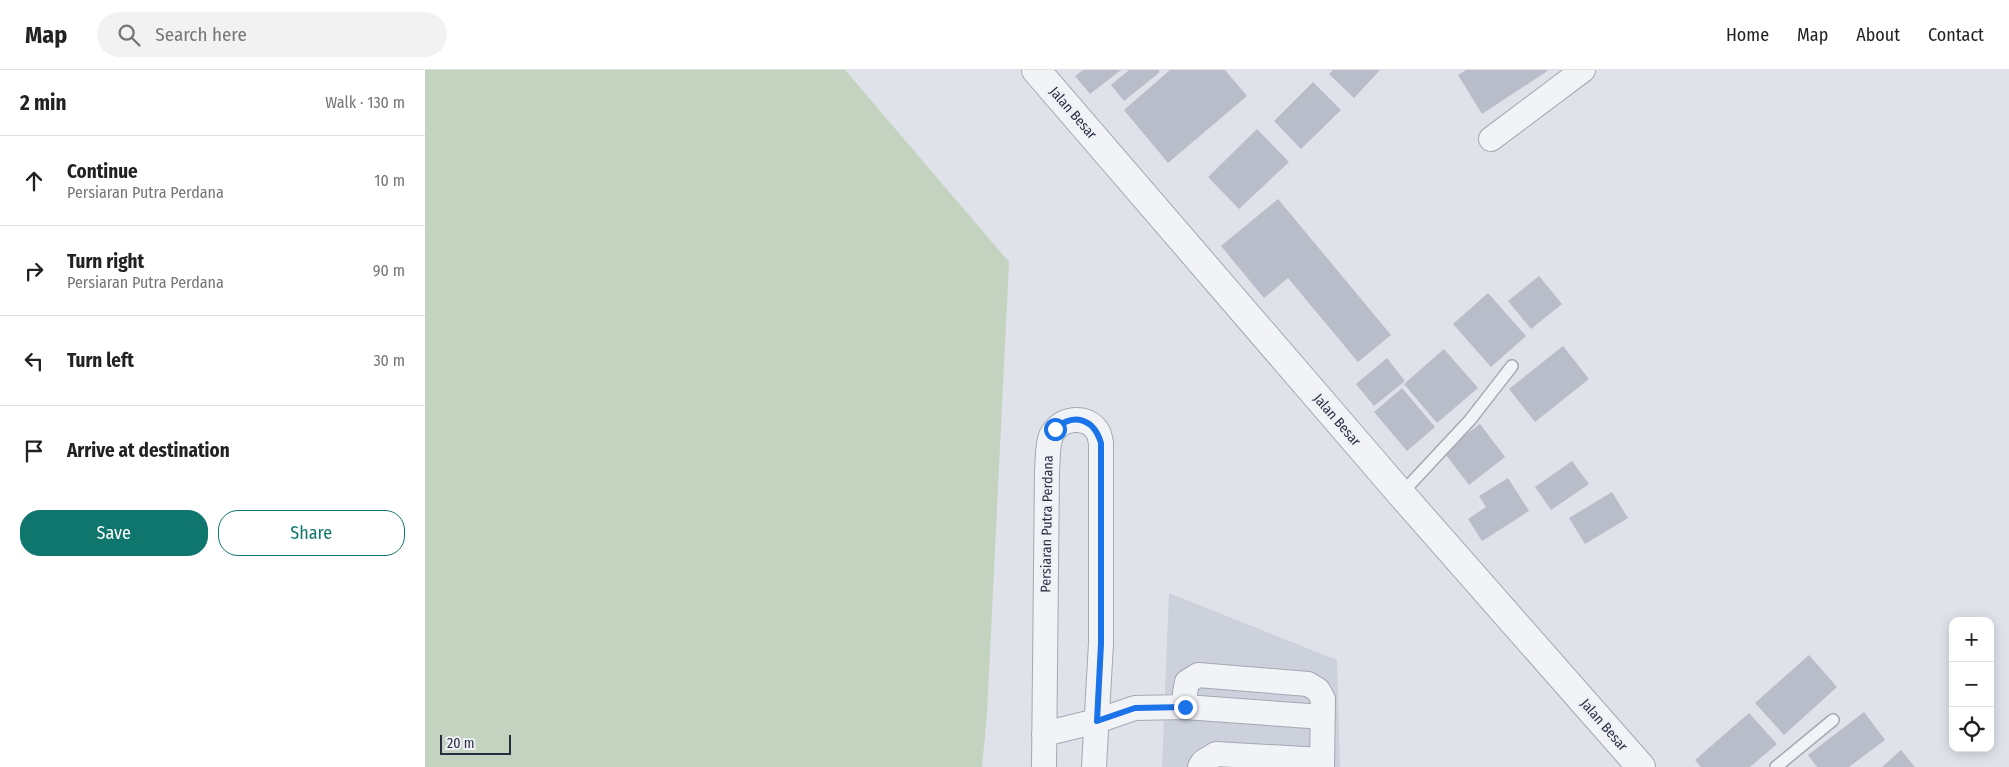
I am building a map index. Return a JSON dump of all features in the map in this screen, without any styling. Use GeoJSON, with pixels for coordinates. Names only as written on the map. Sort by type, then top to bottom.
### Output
{"type":"FeatureCollection","features":[{"type":"Feature","properties":{"kind":"street","name":"Jalan Besar"},"geometry":{"type":"LineString","coordinates":[[1036,70],[1401,494],[1641,767]]}},
{"type":"Feature","properties":{"kind":"street"},"geometry":{"type":"LineString","coordinates":[[1491,140],[1583,70]]}},
{"type":"Feature","properties":{"kind":"street","name":"Persiaran Putra Perdana"},"geometry":{"type":"LineString","coordinates":[[1044,767],[1049,438],[1063,422],[1076,419],[1089,423],[1098,432],[1101,443],[1101,644],[1094,767]]}},
{"type":"Feature","properties":{"kind":"street"},"geometry":{"type":"LineString","coordinates":[[1185,707],[1187,682],[1198,675],[1308,684],[1318,690],[1323,699],[1322,764],[1216,754],[1203,762],[1200,767]]}},
{"type":"Feature","properties":{"kind":"street"},"geometry":{"type":"LineString","coordinates":[[1044,734],[1097,721],[1135,708],[1185,707],[1323,717]]}},
{"type":"Feature","properties":{"kind":"lane"},"geometry":{"type":"LineString","coordinates":[[1401,494],[1470,420],[1512,366]]}},
{"type":"Feature","properties":{"kind":"lane"},"geometry":{"type":"LineString","coordinates":[[1776,767],[1833,720]]}},
{"type":"Feature","properties":{"kind":"shaded area"},"geometry":{"type":"Polygon","coordinates":[[[1169,593],[1337,660],[1340,767],[1162,767],[1169,593]]]}},
{"type":"Feature","properties":{"kind":"green space"},"geometry":{"type":"Polygon","coordinates":[[[425,70],[845,70],[1009,262],[987,714],[982,767],[425,767],[425,70]]]}},
{"type":"Feature","properties":{"kind":"building"},"geometry":{"type":"Polygon","coordinates":[[[1083,70],[1121,70],[1090,94],[1075,76],[1083,70]]]}},
{"type":"Feature","properties":{"kind":"building"},"geometry":{"type":"Polygon","coordinates":[[[1129,70],[1158,70],[1160,72],[1124,101],[1111,85],[1129,70]]]}},
{"type":"Feature","properties":{"kind":"building"},"geometry":{"type":"Polygon","coordinates":[[[1170,70],[1225,70],[1247,96],[1168,163],[1124,110],[1170,70]]]}},
{"type":"Feature","properties":{"kind":"building"},"geometry":{"type":"Polygon","coordinates":[[[1333,70],[1380,70],[1354,98],[1329,74],[1333,70]]]}},
{"type":"Feature","properties":{"kind":"building"},"geometry":{"type":"Polygon","coordinates":[[[1466,70],[1549,70],[1482,114],[1458,75],[1466,70]]]}},
{"type":"Feature","properties":{"kind":"building"},"geometry":{"type":"Polygon","coordinates":[[[1313,82],[1341,110],[1301,149],[1274,121],[1313,82]]]}},
{"type":"Feature","properties":{"kind":"building"},"geometry":{"type":"Polygon","coordinates":[[[1257,129],[1289,162],[1239,209],[1208,177],[1257,129]]]}},
{"type":"Feature","properties":{"kind":"building"},"geometry":{"type":"Polygon","coordinates":[[[1278,199],[1391,335],[1358,362],[1288,278],[1264,298],[1221,246],[1278,199]]]}},
{"type":"Feature","properties":{"kind":"building"},"geometry":{"type":"Polygon","coordinates":[[[1539,276],[1562,304],[1531,329],[1508,301],[1539,276]]]}},
{"type":"Feature","properties":{"kind":"building"},"geometry":{"type":"Polygon","coordinates":[[[1488,293],[1526,336],[1491,367],[1453,324],[1488,293]]]}},
{"type":"Feature","properties":{"kind":"building"},"geometry":{"type":"Polygon","coordinates":[[[1563,346],[1589,379],[1535,422],[1509,389],[1563,346]]]}},
{"type":"Feature","properties":{"kind":"building"},"geometry":{"type":"Polygon","coordinates":[[[1444,349],[1478,388],[1437,423],[1404,384],[1444,349]]]}},
{"type":"Feature","properties":{"kind":"building"},"geometry":{"type":"Polygon","coordinates":[[[1387,358],[1405,381],[1374,406],[1356,384],[1387,358]]]}},
{"type":"Feature","properties":{"kind":"building"},"geometry":{"type":"Polygon","coordinates":[[[1402,388],[1435,427],[1407,451],[1374,412],[1402,388]]]}},
{"type":"Feature","properties":{"kind":"building"},"geometry":{"type":"Polygon","coordinates":[[[1480,424],[1505,457],[1469,485],[1443,451],[1480,424]]]}},
{"type":"Feature","properties":{"kind":"building"},"geometry":{"type":"Polygon","coordinates":[[[1572,461],[1589,484],[1551,510],[1535,487],[1572,461]]]}},
{"type":"Feature","properties":{"kind":"building"},"geometry":{"type":"Polygon","coordinates":[[[1508,478],[1529,511],[1482,541],[1468,519],[1486,507],[1479,496],[1508,478]]]}},
{"type":"Feature","properties":{"kind":"building"},"geometry":{"type":"Polygon","coordinates":[[[1612,492],[1628,518],[1585,544],[1569,518],[1612,492]]]}},
{"type":"Feature","properties":{"kind":"building"},"geometry":{"type":"Polygon","coordinates":[[[1809,655],[1837,687],[1784,735],[1755,703],[1809,655]]]}},
{"type":"Feature","properties":{"kind":"building"},"geometry":{"type":"Polygon","coordinates":[[[1864,712],[1885,740],[1849,767],[1817,767],[1808,755],[1864,712]]]}},
{"type":"Feature","properties":{"kind":"building"},"geometry":{"type":"Polygon","coordinates":[[[1749,713],[1777,744],[1750,767],[1701,767],[1695,760],[1749,713]]]}},
{"type":"Feature","properties":{"kind":"building"},"geometry":{"type":"Polygon","coordinates":[[[1901,750],[1915,767],[1882,767],[1901,750]]]}},
{"type":"Feature","properties":{"kind":"route"},"geometry":{"type":"LineString","coordinates":[[1055,429],[1063,422],[1076,419],[1089,423],[1098,432],[1101,443],[1101,644],[1097,721],[1135,708],[1185,707]]}}]}
